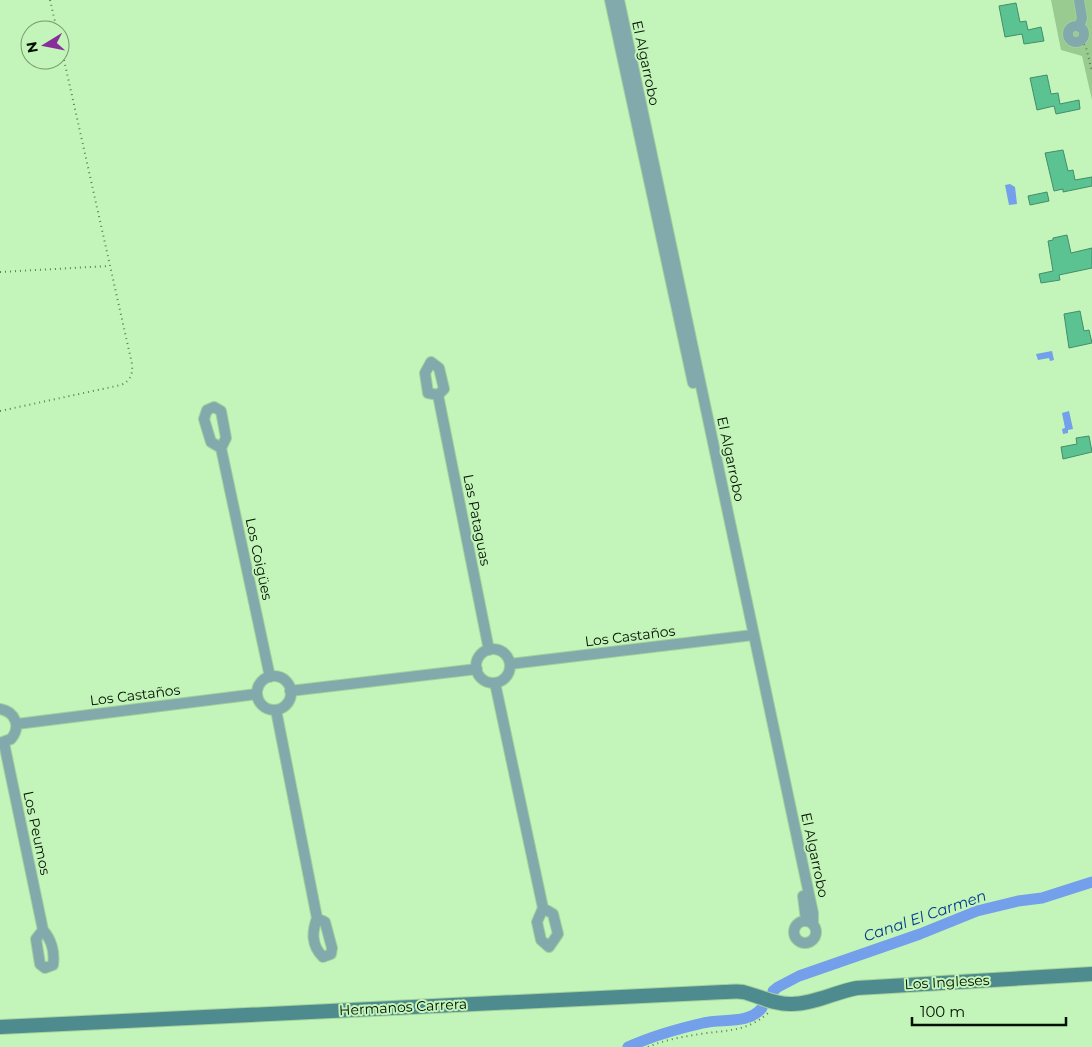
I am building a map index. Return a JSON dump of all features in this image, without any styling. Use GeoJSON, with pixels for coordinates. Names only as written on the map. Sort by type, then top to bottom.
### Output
{"type":"FeatureCollection","features":[{"type":"Feature","properties":{"kind":"street","name":"El Algarrobo"},"geometry":{"type":"LineString","coordinates":[[610,0],[750,635],[814,913],[810,922]]}},
{"type":"Feature","properties":{"kind":"street","name":"El Algarrobo"},"geometry":{"type":"LineString","coordinates":[[619,0],[750,635]]}},
{"type":"Feature","properties":{"kind":"street"},"geometry":{"type":"LineString","coordinates":[[1079,0],[1082,18],[1079,27],[1084,33],[1081,40]]}},
{"type":"Feature","properties":{"kind":"street","name":"Las Pataguas"},"geometry":{"type":"LineString","coordinates":[[438,395],[489,650]]}},
{"type":"Feature","properties":{"kind":"street","name":"Los Coigües"},"geometry":{"type":"LineString","coordinates":[[221,448],[270,677]]}},
{"type":"Feature","properties":{"kind":"street","name":"Los Castaños"},"geometry":{"type":"LineString","coordinates":[[510,664],[750,635]]}},
{"type":"Feature","properties":{"kind":"street"},"geometry":{"type":"LineString","coordinates":[[489,650],[503,653],[510,664],[508,675],[505,679],[495,683],[483,680],[477,668],[479,657],[489,650]]}},
{"type":"Feature","properties":{"kind":"street"},"geometry":{"type":"LineString","coordinates":[[290,691],[477,668]]}},
{"type":"Feature","properties":{"kind":"street"},"geometry":{"type":"LineString","coordinates":[[270,677],[283,679],[290,691],[287,703],[276,710],[263,706],[257,694],[262,682],[270,677]]}},
{"type":"Feature","properties":{"kind":"street"},"geometry":{"type":"LineString","coordinates":[[495,683],[543,908]]}},
{"type":"Feature","properties":{"kind":"street","name":"Los Castaños"},"geometry":{"type":"LineString","coordinates":[[17,724],[257,694]]}},
{"type":"Feature","properties":{"kind":"street"},"geometry":{"type":"LineString","coordinates":[[0,709],[9,712],[17,724],[14,736],[2,743]]}},
{"type":"Feature","properties":{"kind":"street"},"geometry":{"type":"LineString","coordinates":[[276,710],[317,918]]}},
{"type":"Feature","properties":{"kind":"street","name":"Los Peumos"},"geometry":{"type":"LineString","coordinates":[[2,743],[43,930]]}},
{"type":"Feature","properties":{"kind":"street","name":"Los Ingleses"},"geometry":{"type":"LineString","coordinates":[[804,1004],[841,991],[856,988],[1092,974]]}},
{"type":"Feature","properties":{"kind":"street","name":"Hermanos Carrera"},"geometry":{"type":"LineString","coordinates":[[0,1027],[724,992],[743,992],[775,1002],[804,1004]]}},
{"type":"Feature","properties":{"kind":"path"},"geometry":{"type":"LineString","coordinates":[[50,0],[55,20]]}},
{"type":"Feature","properties":{"kind":"path"},"geometry":{"type":"LineString","coordinates":[[1081,40],[1086,47],[1092,72]]}},
{"type":"Feature","properties":{"kind":"path"},"geometry":{"type":"LineString","coordinates":[[0,411],[121,385],[130,379],[132,374],[132,364],[66,70]]}},
{"type":"Feature","properties":{"kind":"path"},"geometry":{"type":"LineString","coordinates":[[0,272],[109,266]]}},
{"type":"Feature","properties":{"kind":"path"},"geometry":{"type":"LineString","coordinates":[[648,1047],[672,1039],[751,1026],[760,1021],[775,1002]]}},
{"type":"Feature","properties":{"kind":"green space"},"geometry":{"type":"Polygon","coordinates":[[[1051,0],[1092,0],[1092,100],[1082,56],[1061,50],[1051,0]]]}},
{"type":"Feature","properties":{"kind":"water"},"geometry":{"type":"Polygon","coordinates":[[[1010,184],[1015,187],[1017,204],[1009,205],[1005,185],[1010,184]]]}},
{"type":"Feature","properties":{"kind":"water"},"geometry":{"type":"Polygon","coordinates":[[[1052,351],[1054,360],[1050,361],[1049,358],[1038,360],[1036,354],[1052,351]]]}},
{"type":"Feature","properties":{"kind":"water"},"geometry":{"type":"Polygon","coordinates":[[[1069,411],[1073,429],[1063,434],[1062,429],[1065,428],[1062,413],[1069,411]]]}},
{"type":"Feature","properties":{"kind":"building"},"geometry":{"type":"Polygon","coordinates":[[[1016,3],[1020,22],[1026,21],[1028,30],[1041,27],[1044,41],[1024,44],[1022,34],[1005,37],[999,6],[1016,3]]]}},
{"type":"Feature","properties":{"kind":"building"},"geometry":{"type":"Polygon","coordinates":[[[1047,75],[1051,94],[1058,93],[1060,104],[1079,100],[1080,109],[1056,114],[1054,106],[1037,110],[1030,78],[1047,75]]]}},
{"type":"Feature","properties":{"kind":"building"},"geometry":{"type":"Polygon","coordinates":[[[1063,150],[1068,171],[1073,170],[1075,180],[1092,177],[1092,186],[1063,192],[1063,189],[1054,191],[1045,153],[1063,150]]]}},
{"type":"Feature","properties":{"kind":"building"},"geometry":{"type":"Polygon","coordinates":[[[1047,192],[1049,201],[1030,205],[1028,196],[1047,192]]]}},
{"type":"Feature","properties":{"kind":"building"},"geometry":{"type":"Polygon","coordinates":[[[1067,235],[1071,253],[1092,248],[1092,268],[1059,275],[1060,280],[1041,283],[1039,274],[1053,271],[1048,241],[1067,235]]]}},
{"type":"Feature","properties":{"kind":"building"},"geometry":{"type":"Polygon","coordinates":[[[1080,311],[1084,331],[1089,330],[1092,343],[1069,348],[1064,314],[1080,311]]]}},
{"type":"Feature","properties":{"kind":"building"},"geometry":{"type":"Polygon","coordinates":[[[1089,436],[1092,452],[1063,459],[1061,447],[1077,444],[1076,438],[1089,436]]]}},
{"type":"Feature","properties":{"kind":"waterway","name":"Canal El Carmen"},"geometry":{"type":"LineString","coordinates":[[773,991],[799,976],[920,934],[977,911],[1018,901],[1042,898],[1092,882]]}},
{"type":"Feature","properties":{"kind":"waterway","name":"Canal El Carmen"},"geometry":{"type":"LineString","coordinates":[[628,1047],[655,1036],[693,1025],[749,1017],[762,1008]]}}]}
